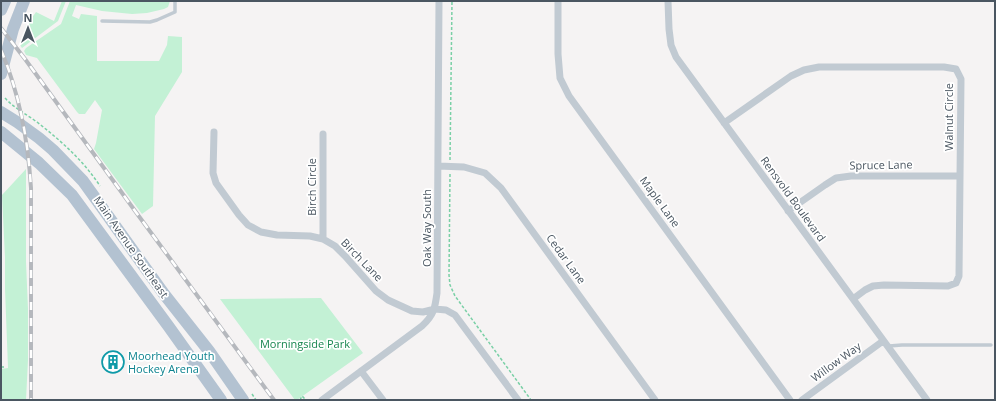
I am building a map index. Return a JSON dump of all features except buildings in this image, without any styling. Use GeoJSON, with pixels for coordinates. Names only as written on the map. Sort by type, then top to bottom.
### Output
{"type":"FeatureCollection","features":[{"type":"Feature","properties":{"kind":"main road"},"geometry":{"type":"LineString","coordinates":[[1,10],[5,1]]}},
{"type":"Feature","properties":{"kind":"main road"},"geometry":{"type":"LineString","coordinates":[[1,74],[13,29],[24,1]]}},
{"type":"Feature","properties":{"kind":"main road","name":"Main Avenue Southeast"},"geometry":{"type":"LineString","coordinates":[[1,112],[42,140],[83,181],[164,294],[176,322],[221,400]]}},
{"type":"Feature","properties":{"kind":"main road","name":"Main Avenue Southeast"},"geometry":{"type":"LineString","coordinates":[[1,132],[39,162],[72,195],[176,322],[209,351],[243,400]]}},
{"type":"Feature","properties":{"kind":"street","name":"Oak Way South"},"geometry":{"type":"LineString","coordinates":[[435,309],[437,293],[439,1]]}},
{"type":"Feature","properties":{"kind":"street","name":"Maple Lane"},"geometry":{"type":"LineString","coordinates":[[558,1],[558,54],[560,78],[569,96],[790,400]]}},
{"type":"Feature","properties":{"kind":"street","name":"Rensvold Boulevard"},"geometry":{"type":"LineString","coordinates":[[668,1],[670,44],[676,57],[927,400]]}},
{"type":"Feature","properties":{"kind":"street","name":"Walnut Circle"},"geometry":{"type":"LineString","coordinates":[[724,123],[791,76],[804,70],[819,67],[944,67],[956,69],[961,79],[958,276],[956,282],[948,286],[878,285],[865,290],[853,299]]}},
{"type":"Feature","properties":{"kind":"street","name":"Birch Lane"},"geometry":{"type":"LineString","coordinates":[[214,132],[213,172],[216,183],[248,225],[262,232],[277,235],[310,236],[323,239],[335,246],[376,292],[388,300],[412,311],[423,312],[435,309],[446,310],[455,315],[518,400]]}},
{"type":"Feature","properties":{"kind":"street","name":"Birch Circle"},"geometry":{"type":"LineString","coordinates":[[323,239],[324,134]]}},
{"type":"Feature","properties":{"kind":"street","name":"Cedar Lane"},"geometry":{"type":"LineString","coordinates":[[438,166],[464,167],[485,173],[501,188],[654,400]]}},
{"type":"Feature","properties":{"kind":"street","name":"Spruce Lane"},"geometry":{"type":"LineString","coordinates":[[788,211],[836,178],[851,176],[960,176]]}},
{"type":"Feature","properties":{"kind":"street"},"geometry":{"type":"LineString","coordinates":[[322,400],[422,326],[429,320],[435,309]]}},
{"type":"Feature","properties":{"kind":"street","name":"Willow Way"},"geometry":{"type":"LineString","coordinates":[[802,400],[886,344]]}},
{"type":"Feature","properties":{"kind":"street"},"geometry":{"type":"LineString","coordinates":[[361,371],[383,400]]}},
{"type":"Feature","properties":{"kind":"lane"},"geometry":{"type":"LineString","coordinates":[[102,21],[150,22],[175,12],[175,1]]}},
{"type":"Feature","properties":{"kind":"lane"},"geometry":{"type":"LineString","coordinates":[[886,344],[991,345]]}},
{"type":"Feature","properties":{"kind":"path"},"geometry":{"type":"LineString","coordinates":[[452,1],[450,286],[455,296],[531,400]]}},
{"type":"Feature","properties":{"kind":"path"},"geometry":{"type":"LineString","coordinates":[[300,400],[302,396],[306,400]]}},
{"type":"Feature","properties":{"kind":"green space"},"geometry":{"type":"Polygon","coordinates":[[[62,1],[66,1],[58,21],[22,48],[20,45],[26,26],[36,12],[54,21],[62,1]]]}},
{"type":"Feature","properties":{"kind":"green space"},"geometry":{"type":"Polygon","coordinates":[[[70,1],[170,1],[168,7],[164,9],[147,13],[132,14],[102,11],[76,5],[72,16],[79,19],[81,14],[97,16],[97,61],[159,61],[167,45],[168,36],[182,37],[182,72],[155,116],[153,206],[142,214],[94,149],[102,110],[95,100],[85,114],[79,114],[37,58],[26,55],[24,51],[26,48],[61,24],[70,1]]]}},
{"type":"Feature","properties":{"kind":"green space"},"geometry":{"type":"Polygon","coordinates":[[[26,169],[28,360],[26,400],[1,400],[1,369],[8,368],[2,195],[26,169]]]}},
{"type":"Feature","properties":{"kind":"green space","name":"Morningside Park"},"geometry":{"type":"Polygon","coordinates":[[[321,298],[363,353],[295,400],[220,299],[321,298]]]}},
{"type":"Feature","properties":{"kind":"railway"},"geometry":{"type":"LineString","coordinates":[[1,28],[274,400]]}},
{"type":"Feature","properties":{"kind":"railway"},"geometry":{"type":"LineString","coordinates":[[1,50],[8,67],[18,101],[30,170],[31,400]]}},
{"type":"Feature","properties":{"kind":"place","name":"Moorhead Youth Hockey Arena"},"geometry":{"type":"Point","coordinates":[113,362]}}]}
